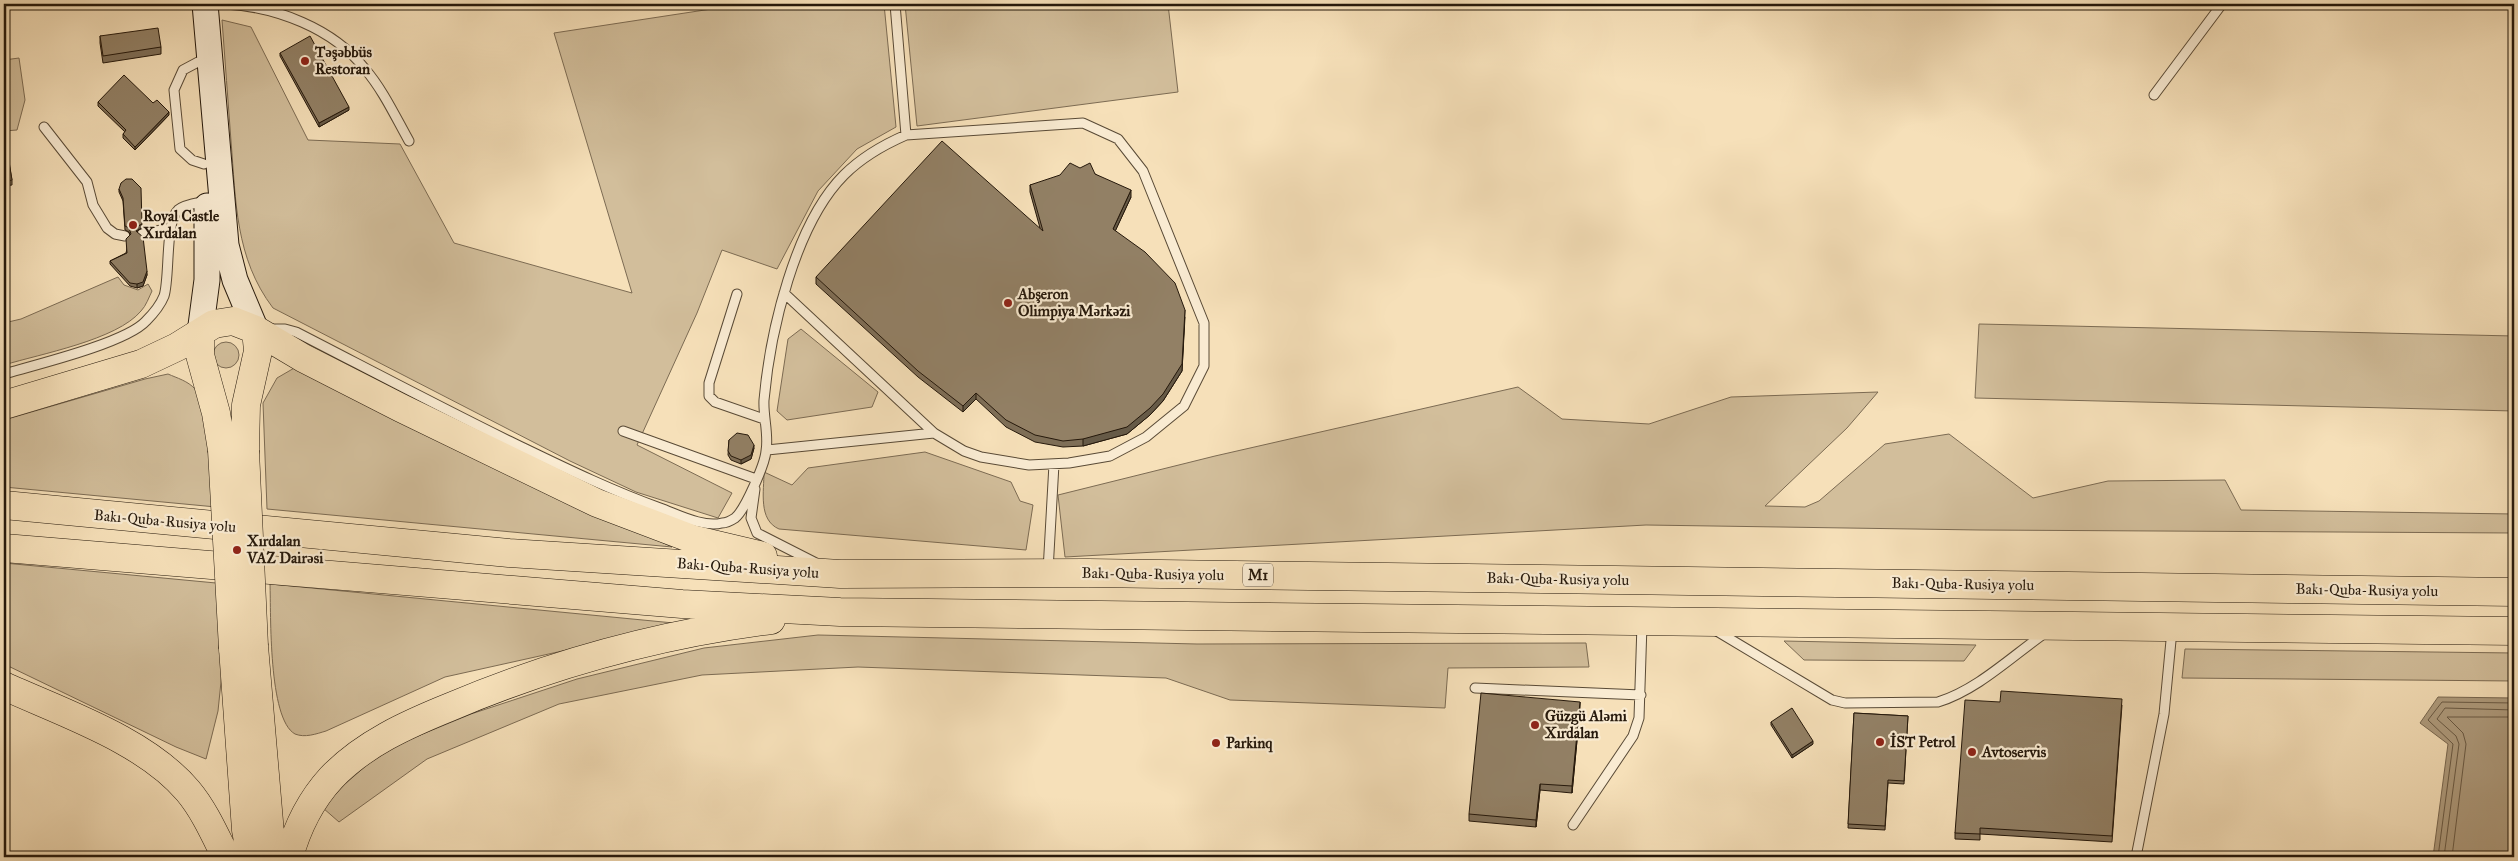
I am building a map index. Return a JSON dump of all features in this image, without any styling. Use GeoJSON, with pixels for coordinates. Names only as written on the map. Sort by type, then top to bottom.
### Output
{"type":"FeatureCollection","features":[{"type":"Feature","properties":{"kind":"highway"},"geometry":{"type":"LineString","coordinates":[[4,405],[141,364],[177,347],[214,324],[233,321],[256,330],[303,358],[401,408],[621,513],[692,539],[840,574]]}},
{"type":"Feature","properties":{"kind":"highway"},"geometry":{"type":"LineString","coordinates":[[251,857],[246,830],[244,647],[233,451],[258,351],[256,330]]}},
{"type":"Feature","properties":{"kind":"highway"},"geometry":{"type":"LineString","coordinates":[[200,333],[200,355],[216,413],[233,451]]}},
{"type":"Feature","properties":{"kind":"highway","name":"Bakı-Quba-Rusiya yolu"},"geometry":{"type":"LineString","coordinates":[[4,505],[510,554],[840,574],[1048,572],[2514,592]]}},
{"type":"Feature","properties":{"kind":"highway"},"geometry":{"type":"LineString","coordinates":[[4,548],[654,602],[840,612],[2514,631]]}},
{"type":"Feature","properties":{"kind":"highway"},"geometry":{"type":"LineString","coordinates":[[289,857],[301,822],[311,804],[330,779],[369,747],[436,713],[526,678],[646,643],[692,632],[840,612]]}},
{"type":"Feature","properties":{"kind":"highway"},"geometry":{"type":"LineString","coordinates":[[244,647],[272,857]]}},
{"type":"Feature","properties":{"kind":"highway"},"geometry":{"type":"LineString","coordinates":[[4,686],[114,737],[167,770],[188,791],[202,811],[226,857]]}},
{"type":"Feature","properties":{"kind":"main road"},"geometry":{"type":"LineString","coordinates":[[195,4],[204,62],[212,164],[230,264],[256,330]]}},
{"type":"Feature","properties":{"kind":"main road"},"geometry":{"type":"LineString","coordinates":[[204,62],[205,4]]}},
{"type":"Feature","properties":{"kind":"main road"},"geometry":{"type":"LineString","coordinates":[[200,333],[208,261],[207,200],[212,164]]}},
{"type":"Feature","properties":{"kind":"lane"},"geometry":{"type":"LineString","coordinates":[[4,5],[9,4]]}},
{"type":"Feature","properties":{"kind":"lane"},"geometry":{"type":"LineString","coordinates":[[226,4],[261,8],[289,17],[312,27],[349,52],[365,68],[380,89],[409,141]]}},
{"type":"Feature","properties":{"kind":"lane"},"geometry":{"type":"LineString","coordinates":[[895,4],[906,135]]}},
{"type":"Feature","properties":{"kind":"lane"},"geometry":{"type":"LineString","coordinates":[[2154,95],[2222,4]]}},
{"type":"Feature","properties":{"kind":"lane"},"geometry":{"type":"LineString","coordinates":[[256,330],[277,328],[296,332],[600,485],[683,517],[711,524],[722,523],[735,518],[756,479],[767,450],[764,419],[768,369],[784,293],[803,241],[828,195],[844,175],[885,144],[906,135],[1083,123],[1118,139],[1143,171],[1204,323],[1204,366],[1184,406],[1146,437],[1110,456],[1054,464],[1029,465],[981,458],[964,451],[934,433],[784,293]]}},
{"type":"Feature","properties":{"kind":"lane"},"geometry":{"type":"LineString","coordinates":[[44,127],[87,182],[94,205],[107,228],[115,234],[125,236]]}},
{"type":"Feature","properties":{"kind":"lane"},"geometry":{"type":"LineString","coordinates":[[4,374],[59,359],[124,335],[144,324],[157,310],[164,296],[172,228],[176,212],[183,207],[207,200]]}},
{"type":"Feature","properties":{"kind":"lane"},"geometry":{"type":"LineString","coordinates":[[142,234],[172,228]]}},
{"type":"Feature","properties":{"kind":"lane"},"geometry":{"type":"LineString","coordinates":[[737,294],[709,383],[709,396],[715,402],[764,419]]}},
{"type":"Feature","properties":{"kind":"lane"},"geometry":{"type":"LineString","coordinates":[[624,431],[756,479]]}},
{"type":"Feature","properties":{"kind":"lane"},"geometry":{"type":"LineString","coordinates":[[767,450],[934,433]]}},
{"type":"Feature","properties":{"kind":"lane"},"geometry":{"type":"LineString","coordinates":[[1048,572],[1054,464]]}},
{"type":"Feature","properties":{"kind":"lane"},"geometry":{"type":"LineString","coordinates":[[756,479],[751,518],[757,533],[840,574]]}},
{"type":"Feature","properties":{"kind":"lane"},"geometry":{"type":"LineString","coordinates":[[1573,826],[1634,736],[1639,718],[1641,695],[1642,621]]}},
{"type":"Feature","properties":{"kind":"lane"},"geometry":{"type":"LineString","coordinates":[[1700,621],[1832,700],[1845,703],[1938,702],[1950,698],[1966,690],[2056,625]]}},
{"type":"Feature","properties":{"kind":"lane"},"geometry":{"type":"LineString","coordinates":[[2136,857],[2164,714],[2172,627]]}},
{"type":"Feature","properties":{"kind":"lane"},"geometry":{"type":"LineString","coordinates":[[1475,688],[1641,695]]}},
{"type":"Feature","properties":{"kind":"shaded area"},"geometry":{"type":"Polygon","coordinates":[[[744,4],[884,4],[896,127],[857,149],[818,191],[777,269],[722,250],[697,313],[637,445],[732,493],[718,518],[636,492],[570,461],[273,308],[260,289],[244,249],[236,207],[222,20],[251,27],[308,140],[400,144],[454,243],[632,293],[554,33],[744,4]]]}},
{"type":"Feature","properties":{"kind":"shaded area"},"geometry":{"type":"Polygon","coordinates":[[[905,4],[1168,4],[1178,92],[917,126],[905,4]]]}},
{"type":"Feature","properties":{"kind":"shaded area"},"geometry":{"type":"Polygon","coordinates":[[[19,58],[25,100],[17,130],[4,131],[4,60],[19,58]]]}},
{"type":"Feature","properties":{"kind":"shaded area"},"geometry":{"type":"Polygon","coordinates":[[[118,277],[124,285],[138,290],[148,284],[152,291],[143,309],[130,321],[115,330],[77,345],[4,365],[4,323],[21,319],[118,277]]]}},
{"type":"Feature","properties":{"kind":"shaded area"},"geometry":{"type":"Polygon","coordinates":[[[1979,324],[2514,336],[2514,411],[1975,398],[1979,324]]]}},
{"type":"Feature","properties":{"kind":"shaded area"},"geometry":{"type":"Polygon","coordinates":[[[801,329],[878,392],[872,407],[787,420],[777,411],[788,339],[801,329]]]}},
{"type":"Feature","properties":{"kind":"shaded area"},"geometry":{"type":"Polygon","coordinates":[[[226,342],[235,346],[239,355],[235,364],[226,368],[217,364],[213,355],[217,346],[226,342]]]}},
{"type":"Feature","properties":{"kind":"shaded area"},"geometry":{"type":"Polygon","coordinates":[[[296,367],[672,547],[267,509],[263,403],[277,378],[296,367]]]}},
{"type":"Feature","properties":{"kind":"shaded area"},"geometry":{"type":"Polygon","coordinates":[[[168,374],[189,384],[201,398],[209,428],[216,507],[4,487],[4,420],[168,374]]]}},
{"type":"Feature","properties":{"kind":"shaded area"},"geometry":{"type":"Polygon","coordinates":[[[1518,387],[1562,419],[1649,424],[1731,397],[1878,392],[1847,428],[1765,506],[1805,507],[1819,501],[1885,444],[1949,434],[2033,498],[2108,481],[2225,480],[2241,510],[2514,514],[2514,533],[1980,530],[1646,525],[1065,557],[1058,495],[1215,456],[1518,387]]]}},
{"type":"Feature","properties":{"kind":"shaded area"},"geometry":{"type":"Polygon","coordinates":[[[925,452],[1011,482],[1020,501],[1033,505],[1026,550],[779,529],[772,525],[765,512],[763,496],[764,472],[792,485],[808,468],[925,452]]]}},
{"type":"Feature","properties":{"kind":"shaded area"},"geometry":{"type":"Polygon","coordinates":[[[4,563],[216,583],[222,672],[218,711],[206,759],[176,747],[4,664],[4,563]]]}},
{"type":"Feature","properties":{"kind":"shaded area"},"geometry":{"type":"Polygon","coordinates":[[[270,584],[684,624],[445,677],[326,731],[303,736],[295,734],[286,724],[275,688],[271,640],[270,584]]]}},
{"type":"Feature","properties":{"kind":"shaded area"},"geometry":{"type":"Polygon","coordinates":[[[818,635],[1197,644],[1586,643],[1589,667],[1448,668],[1445,708],[1230,700],[1166,678],[858,667],[702,675],[559,704],[427,759],[339,822],[323,808],[345,784],[384,750],[471,714],[577,679],[704,648],[818,635]]]}},
{"type":"Feature","properties":{"kind":"shaded area"},"geometry":{"type":"Polygon","coordinates":[[[1784,641],[1976,645],[1964,661],[1804,660],[1784,641]]]}},
{"type":"Feature","properties":{"kind":"shaded area"},"geometry":{"type":"Polygon","coordinates":[[[2185,649],[2514,653],[2514,681],[2182,678],[2185,649]]]}},
{"type":"Feature","properties":{"kind":"water"},"geometry":{"type":"Polygon","coordinates":[[[2438,697],[2514,698],[2514,857],[2433,857],[2448,744],[2420,723],[2438,697]]]}},
{"type":"Feature","properties":{"kind":"building"},"geometry":{"type":"Polygon","coordinates":[[[158,28],[161,47],[103,56],[100,36],[158,28]]]}},
{"type":"Feature","properties":{"kind":"building"},"geometry":{"type":"Polygon","coordinates":[[[310,36],[349,107],[319,123],[280,53],[310,36]]]}},
{"type":"Feature","properties":{"kind":"building"},"geometry":{"type":"Polygon","coordinates":[[[124,75],[153,103],[157,100],[169,112],[135,147],[123,134],[126,130],[98,102],[124,75]]]}},
{"type":"Feature","properties":{"kind":"building"},"geometry":{"type":"Polygon","coordinates":[[[4,136],[12,180],[4,182],[4,136]]]}},
{"type":"Feature","properties":{"kind":"building","name":"Abşeron Olimpiya Mərkəzi"},"geometry":{"type":"Polygon","coordinates":[[[942,141],[1043,231],[1030,185],[1060,175],[1070,163],[1080,168],[1090,163],[1095,174],[1131,190],[1113,229],[1145,252],[1175,283],[1185,310],[1182,364],[1163,394],[1150,408],[1127,427],[1083,439],[1063,441],[1035,435],[1006,420],[976,393],[963,406],[918,371],[816,277],[942,141]]]}},
{"type":"Feature","properties":{"kind":"building"},"geometry":{"type":"Polygon","coordinates":[[[126,179],[132,179],[141,188],[142,224],[138,226],[136,231],[143,237],[147,271],[143,282],[137,284],[130,283],[110,261],[127,253],[126,239],[131,234],[129,228],[125,226],[123,198],[119,189],[121,183],[126,179]]]}},
{"type":"Feature","properties":{"kind":"building"},"geometry":{"type":"Polygon","coordinates":[[[737,433],[748,435],[754,445],[751,455],[741,460],[731,456],[728,451],[729,440],[737,433]]]}},
{"type":"Feature","properties":{"kind":"building"},"geometry":{"type":"Polygon","coordinates":[[[2001,691],[2122,699],[2112,836],[1980,828],[1980,834],[1955,833],[1965,700],[2000,702],[2001,691]]]}},
{"type":"Feature","properties":{"kind":"building"},"geometry":{"type":"Polygon","coordinates":[[[1481,693],[1580,702],[1572,786],[1540,784],[1536,820],[1469,814],[1481,693]]]}},
{"type":"Feature","properties":{"kind":"building"},"geometry":{"type":"Polygon","coordinates":[[[1792,708],[1813,741],[1792,755],[1771,722],[1792,708]]]}},
{"type":"Feature","properties":{"kind":"building"},"geometry":{"type":"Polygon","coordinates":[[[1854,713],[1908,716],[1904,781],[1888,780],[1885,826],[1848,824],[1854,713]]]}},
{"type":"Feature","properties":{"kind":"place","name":"Təşəbbüs Restoran"},"geometry":{"type":"Point","coordinates":[305,61]}},
{"type":"Feature","properties":{"kind":"place","name":"Royal Castle Xırdalan"},"geometry":{"type":"Point","coordinates":[133,225]}},
{"type":"Feature","properties":{"kind":"place","name":"Abşeron Olimpiya Mərkəzi"},"geometry":{"type":"Point","coordinates":[1008,303]}},
{"type":"Feature","properties":{"kind":"place","name":"Xırdalan VAZ Dairəsi"},"geometry":{"type":"Point","coordinates":[237,550]}},
{"type":"Feature","properties":{"kind":"place","name":"Güzgü Aləmi Xırdalan"},"geometry":{"type":"Point","coordinates":[1535,725]}},
{"type":"Feature","properties":{"kind":"place","name":"İST Petrol"},"geometry":{"type":"Point","coordinates":[1880,742]}},
{"type":"Feature","properties":{"kind":"place","name":"Parkinq"},"geometry":{"type":"Point","coordinates":[1216,743]}},
{"type":"Feature","properties":{"kind":"place","name":"Avtoservis"},"geometry":{"type":"Point","coordinates":[1972,752]}}]}
